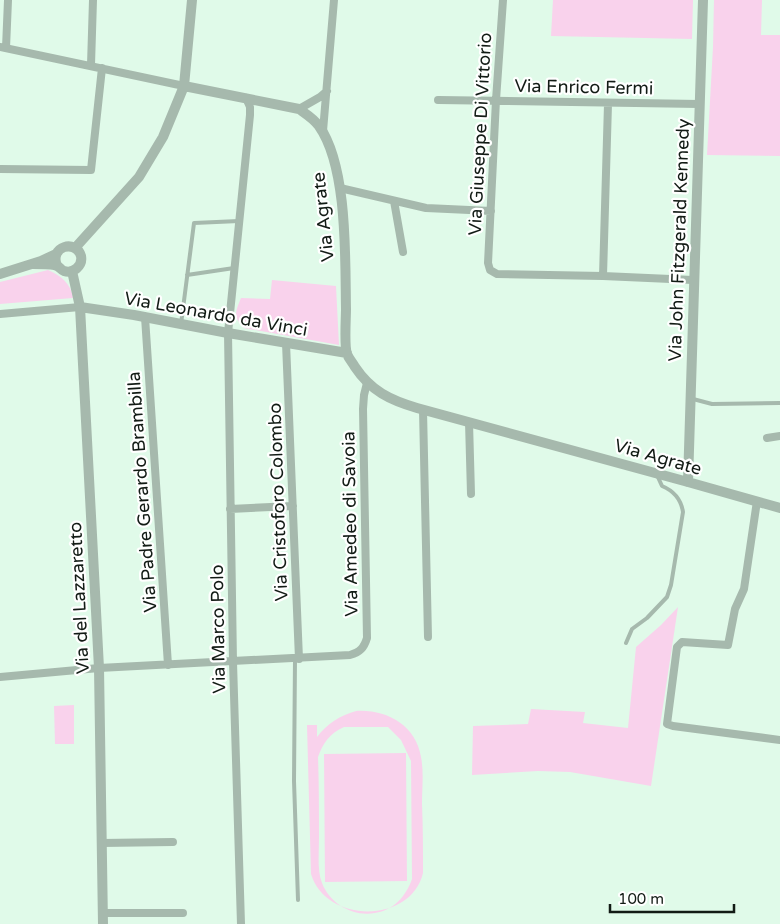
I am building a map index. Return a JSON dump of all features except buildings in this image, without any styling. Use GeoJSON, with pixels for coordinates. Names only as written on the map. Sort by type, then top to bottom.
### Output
{"type":"FeatureCollection","features":[{"type":"Feature","properties":{"kind":"street"},"geometry":{"type":"LineString","coordinates":[[8,0],[3,47],[184,86]]}},
{"type":"Feature","properties":{"kind":"street"},"geometry":{"type":"LineString","coordinates":[[91,65],[93,0]]}},
{"type":"Feature","properties":{"kind":"street"},"geometry":{"type":"LineString","coordinates":[[75,248],[139,177],[163,137],[184,86],[192,0]]}},
{"type":"Feature","properties":{"kind":"street"},"geometry":{"type":"LineString","coordinates":[[323,131],[334,0]]}},
{"type":"Feature","properties":{"kind":"street","name":"Via Giuseppe Di Vittorio"},"geometry":{"type":"LineString","coordinates":[[503,0],[488,264],[490,270],[497,274],[603,276]]}},
{"type":"Feature","properties":{"kind":"street","name":"Via John Fitzgerald Kennedy"},"geometry":{"type":"LineString","coordinates":[[688,482],[703,0]]}},
{"type":"Feature","properties":{"kind":"street"},"geometry":{"type":"LineString","coordinates":[[0,169],[91,170],[102,68]]}},
{"type":"Feature","properties":{"kind":"street","name":"Via Agrate"},"geometry":{"type":"LineString","coordinates":[[184,86],[299,109],[310,116],[323,131],[330,147],[340,188],[344,240],[346,353],[367,383],[392,399],[423,410],[780,508]]}},
{"type":"Feature","properties":{"kind":"street"},"geometry":{"type":"LineString","coordinates":[[299,109],[327,91]]}},
{"type":"Feature","properties":{"kind":"street","name":"Via Marco Polo"},"geometry":{"type":"LineString","coordinates":[[241,924],[233,662],[228,333],[250,115],[250,107],[246,98]]}},
{"type":"Feature","properties":{"kind":"street","name":"Via Enrico Fermi"},"geometry":{"type":"LineString","coordinates":[[438,100],[700,104]]}},
{"type":"Feature","properties":{"kind":"street"},"geometry":{"type":"LineString","coordinates":[[250,115],[261,105],[270,103]]}},
{"type":"Feature","properties":{"kind":"street"},"geometry":{"type":"LineString","coordinates":[[608,104],[603,276],[693,280]]}},
{"type":"Feature","properties":{"kind":"street"},"geometry":{"type":"LineString","coordinates":[[340,188],[426,208],[491,211]]}},
{"type":"Feature","properties":{"kind":"street"},"geometry":{"type":"LineString","coordinates":[[394,201],[403,252]]}},
{"type":"Feature","properties":{"kind":"street"},"geometry":{"type":"LineString","coordinates":[[0,274],[33,264],[56,254],[62,247],[71,246],[80,254],[81,262],[72,271],[64,271],[57,266],[33,264]]}},
{"type":"Feature","properties":{"kind":"street"},"geometry":{"type":"LineString","coordinates":[[56,254],[57,266]]}},
{"type":"Feature","properties":{"kind":"street","name":"Via del Lazzaretto"},"geometry":{"type":"LineString","coordinates":[[72,271],[80,307],[99,668],[103,924]]}},
{"type":"Feature","properties":{"kind":"street"},"geometry":{"type":"LineString","coordinates":[[0,314],[80,307]]}},
{"type":"Feature","properties":{"kind":"street","name":"Via Leonardo da Vinci"},"geometry":{"type":"LineString","coordinates":[[80,307],[346,353]]}},
{"type":"Feature","properties":{"kind":"street","name":"Via Padre Gerardo Brambilla"},"geometry":{"type":"LineString","coordinates":[[145,317],[168,665]]}},
{"type":"Feature","properties":{"kind":"street","name":"Via Cristoforo Colombo"},"geometry":{"type":"LineString","coordinates":[[286,343],[297,659]]}},
{"type":"Feature","properties":{"kind":"street","name":"Via Amedeo di Savoia"},"geometry":{"type":"LineString","coordinates":[[297,659],[350,655],[359,652],[365,646],[367,638],[363,398],[367,383]]}},
{"type":"Feature","properties":{"kind":"street"},"geometry":{"type":"LineString","coordinates":[[423,410],[428,637]]}},
{"type":"Feature","properties":{"kind":"street"},"geometry":{"type":"LineString","coordinates":[[469,422],[471,494]]}},
{"type":"Feature","properties":{"kind":"street"},"geometry":{"type":"LineString","coordinates":[[767,438],[780,436]]}},
{"type":"Feature","properties":{"kind":"street"},"geometry":{"type":"LineString","coordinates":[[757,501],[744,589],[735,609],[728,645],[682,642],[677,647],[667,724],[780,740]]}},
{"type":"Feature","properties":{"kind":"street"},"geometry":{"type":"LineString","coordinates":[[230,509],[293,506]]}},
{"type":"Feature","properties":{"kind":"street"},"geometry":{"type":"LineString","coordinates":[[0,677],[99,668],[297,659]]}},
{"type":"Feature","properties":{"kind":"street"},"geometry":{"type":"LineString","coordinates":[[102,843],[173,842]]}},
{"type":"Feature","properties":{"kind":"street"},"geometry":{"type":"LineString","coordinates":[[103,912],[183,914]]}},
{"type":"Feature","properties":{"kind":"lane"},"geometry":{"type":"LineString","coordinates":[[181,324],[194,223],[239,221]]}},
{"type":"Feature","properties":{"kind":"lane"},"geometry":{"type":"LineString","coordinates":[[187,274],[234,268]]}},
{"type":"Feature","properties":{"kind":"lane"},"geometry":{"type":"LineString","coordinates":[[690,399],[712,404],[780,403]]}},
{"type":"Feature","properties":{"kind":"lane"},"geometry":{"type":"LineString","coordinates":[[626,643],[632,629],[647,618],[667,597],[671,585],[683,512],[682,504],[672,490],[662,486],[656,473]]}},
{"type":"Feature","properties":{"kind":"lane"},"geometry":{"type":"LineString","coordinates":[[297,659],[294,781],[298,900]]}},
{"type":"Feature","properties":{"kind":"shaded area"},"geometry":{"type":"Polygon","coordinates":[[[553,0],[693,0],[692,39],[551,36],[553,0]]]}},
{"type":"Feature","properties":{"kind":"shaded area"},"geometry":{"type":"Polygon","coordinates":[[[714,0],[762,0],[761,35],[780,35],[780,156],[707,155],[714,0]]]}},
{"type":"Feature","properties":{"kind":"shaded area"},"geometry":{"type":"Polygon","coordinates":[[[48,270],[68,284],[73,298],[0,304],[0,282],[48,270]]]}},
{"type":"Feature","properties":{"kind":"shaded area"},"geometry":{"type":"Polygon","coordinates":[[[272,280],[336,286],[339,345],[244,328],[236,314],[241,298],[270,299],[272,280]]]}},
{"type":"Feature","properties":{"kind":"shaded area"},"geometry":{"type":"Polygon","coordinates":[[[678,607],[651,786],[570,772],[538,771],[472,775],[473,726],[528,724],[531,709],[585,712],[583,723],[628,728],[636,647],[678,607]]]}},
{"type":"Feature","properties":{"kind":"shaded area"},"geometry":{"type":"Polygon","coordinates":[[[74,705],[74,744],[55,744],[54,706],[74,705]]]}},
{"type":"Feature","properties":{"kind":"shaded area"},"geometry":{"type":"Polygon","coordinates":[[[367,711],[388,716],[398,721],[413,736],[421,757],[423,775],[423,873],[415,890],[403,902],[392,906],[403,896],[412,879],[411,761],[401,740],[388,727],[344,727],[331,735],[322,747],[318,757],[319,873],[326,890],[339,905],[333,902],[320,890],[311,874],[307,725],[317,725],[317,737],[330,724],[350,713],[367,711]]]}},
{"type":"Feature","properties":{"kind":"shaded area"},"geometry":{"type":"Polygon","coordinates":[[[406,753],[407,881],[325,882],[324,754],[406,753]]]}}]}
